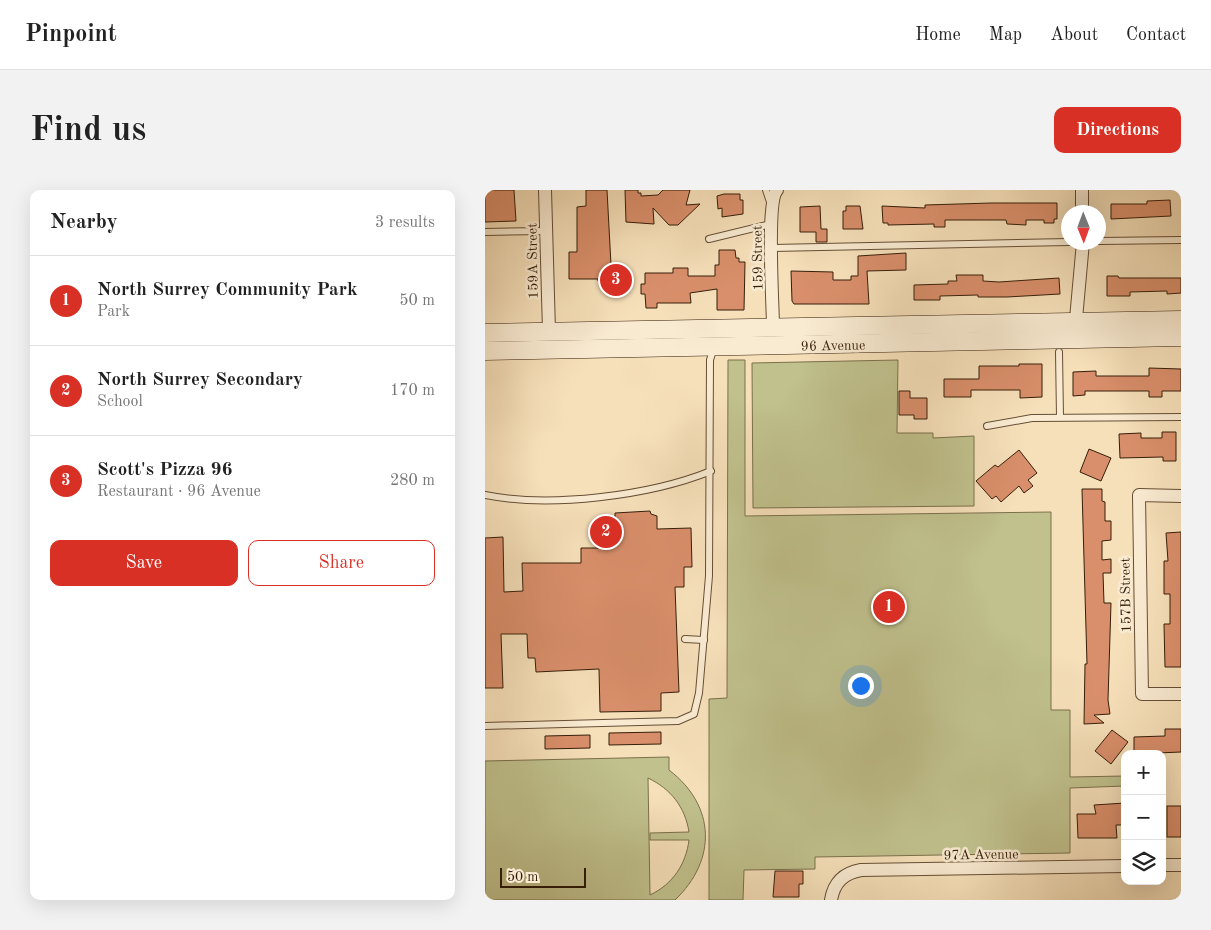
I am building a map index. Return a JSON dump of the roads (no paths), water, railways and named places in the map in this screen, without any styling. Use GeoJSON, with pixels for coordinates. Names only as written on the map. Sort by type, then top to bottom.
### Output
{"type":"FeatureCollection","features":[{"type":"Feature","properties":{"kind":"main road","name":"96 Avenue"},"geometry":{"type":"LineString","coordinates":[[485,333],[1181,320]]}},
{"type":"Feature","properties":{"kind":"main road","name":"96 Avenue"},"geometry":{"type":"LineString","coordinates":[[485,351],[1181,338]]}},
{"type":"Feature","properties":{"kind":"street","name":"159A Street"},"geometry":{"type":"LineString","coordinates":[[545,190],[549,331]]}},
{"type":"Feature","properties":{"kind":"street","name":"159 Street"},"geometry":{"type":"LineString","coordinates":[[773,327],[771,224],[774,193],[777,190]]}},
{"type":"Feature","properties":{"kind":"street"},"geometry":{"type":"LineString","coordinates":[[1082,190],[1082,205]]}},
{"type":"Feature","properties":{"kind":"street"},"geometry":{"type":"LineString","coordinates":[[1073,340],[1077,322],[1082,250]]}},
{"type":"Feature","properties":{"kind":"street","name":"157B Street"},"geometry":{"type":"LineString","coordinates":[[1181,496],[1139,496],[1142,694],[1181,694]]}},
{"type":"Feature","properties":{"kind":"street"},"geometry":{"type":"LineString","coordinates":[[1166,865],[1181,864]]}},
{"type":"Feature","properties":{"kind":"street","name":"97A Avenue"},"geometry":{"type":"LineString","coordinates":[[831,900],[834,888],[841,879],[850,872],[861,870],[1121,866]]}},
{"type":"Feature","properties":{"kind":"lane"},"geometry":{"type":"LineString","coordinates":[[766,190],[772,208]]}},
{"type":"Feature","properties":{"kind":"lane"},"geometry":{"type":"LineString","coordinates":[[709,240],[771,224]]}},
{"type":"Feature","properties":{"kind":"lane"},"geometry":{"type":"LineString","coordinates":[[485,232],[546,231]]}},
{"type":"Feature","properties":{"kind":"lane"},"geometry":{"type":"LineString","coordinates":[[1106,241],[1181,240]]}},
{"type":"Feature","properties":{"kind":"lane"},"geometry":{"type":"LineString","coordinates":[[772,248],[1061,242]]}},
{"type":"Feature","properties":{"kind":"lane"},"geometry":{"type":"LineString","coordinates":[[485,726],[678,721],[694,714],[698,703],[709,576],[711,471],[710,360],[714,348],[726,336],[752,328]]}},
{"type":"Feature","properties":{"kind":"lane"},"geometry":{"type":"LineString","coordinates":[[1059,352],[1060,417]]}},
{"type":"Feature","properties":{"kind":"lane"},"geometry":{"type":"LineString","coordinates":[[987,426],[1032,418],[1181,417]]}},
{"type":"Feature","properties":{"kind":"lane"},"geometry":{"type":"LineString","coordinates":[[485,495],[527,499],[596,497],[657,488],[711,471]]}},
{"type":"Feature","properties":{"kind":"lane"},"geometry":{"type":"LineString","coordinates":[[685,639],[704,640]]}},
{"type":"Feature","properties":{"kind":"place","name":"Scott's Pizza 96"},"geometry":{"type":"Point","coordinates":[616,280]}},
{"type":"Feature","properties":{"kind":"place","name":"North Surrey Secondary"},"geometry":{"type":"Point","coordinates":[606,532]}},
{"type":"Feature","properties":{"kind":"place","name":"North Surrey Community Park"},"geometry":{"type":"Point","coordinates":[889,607]}}]}
